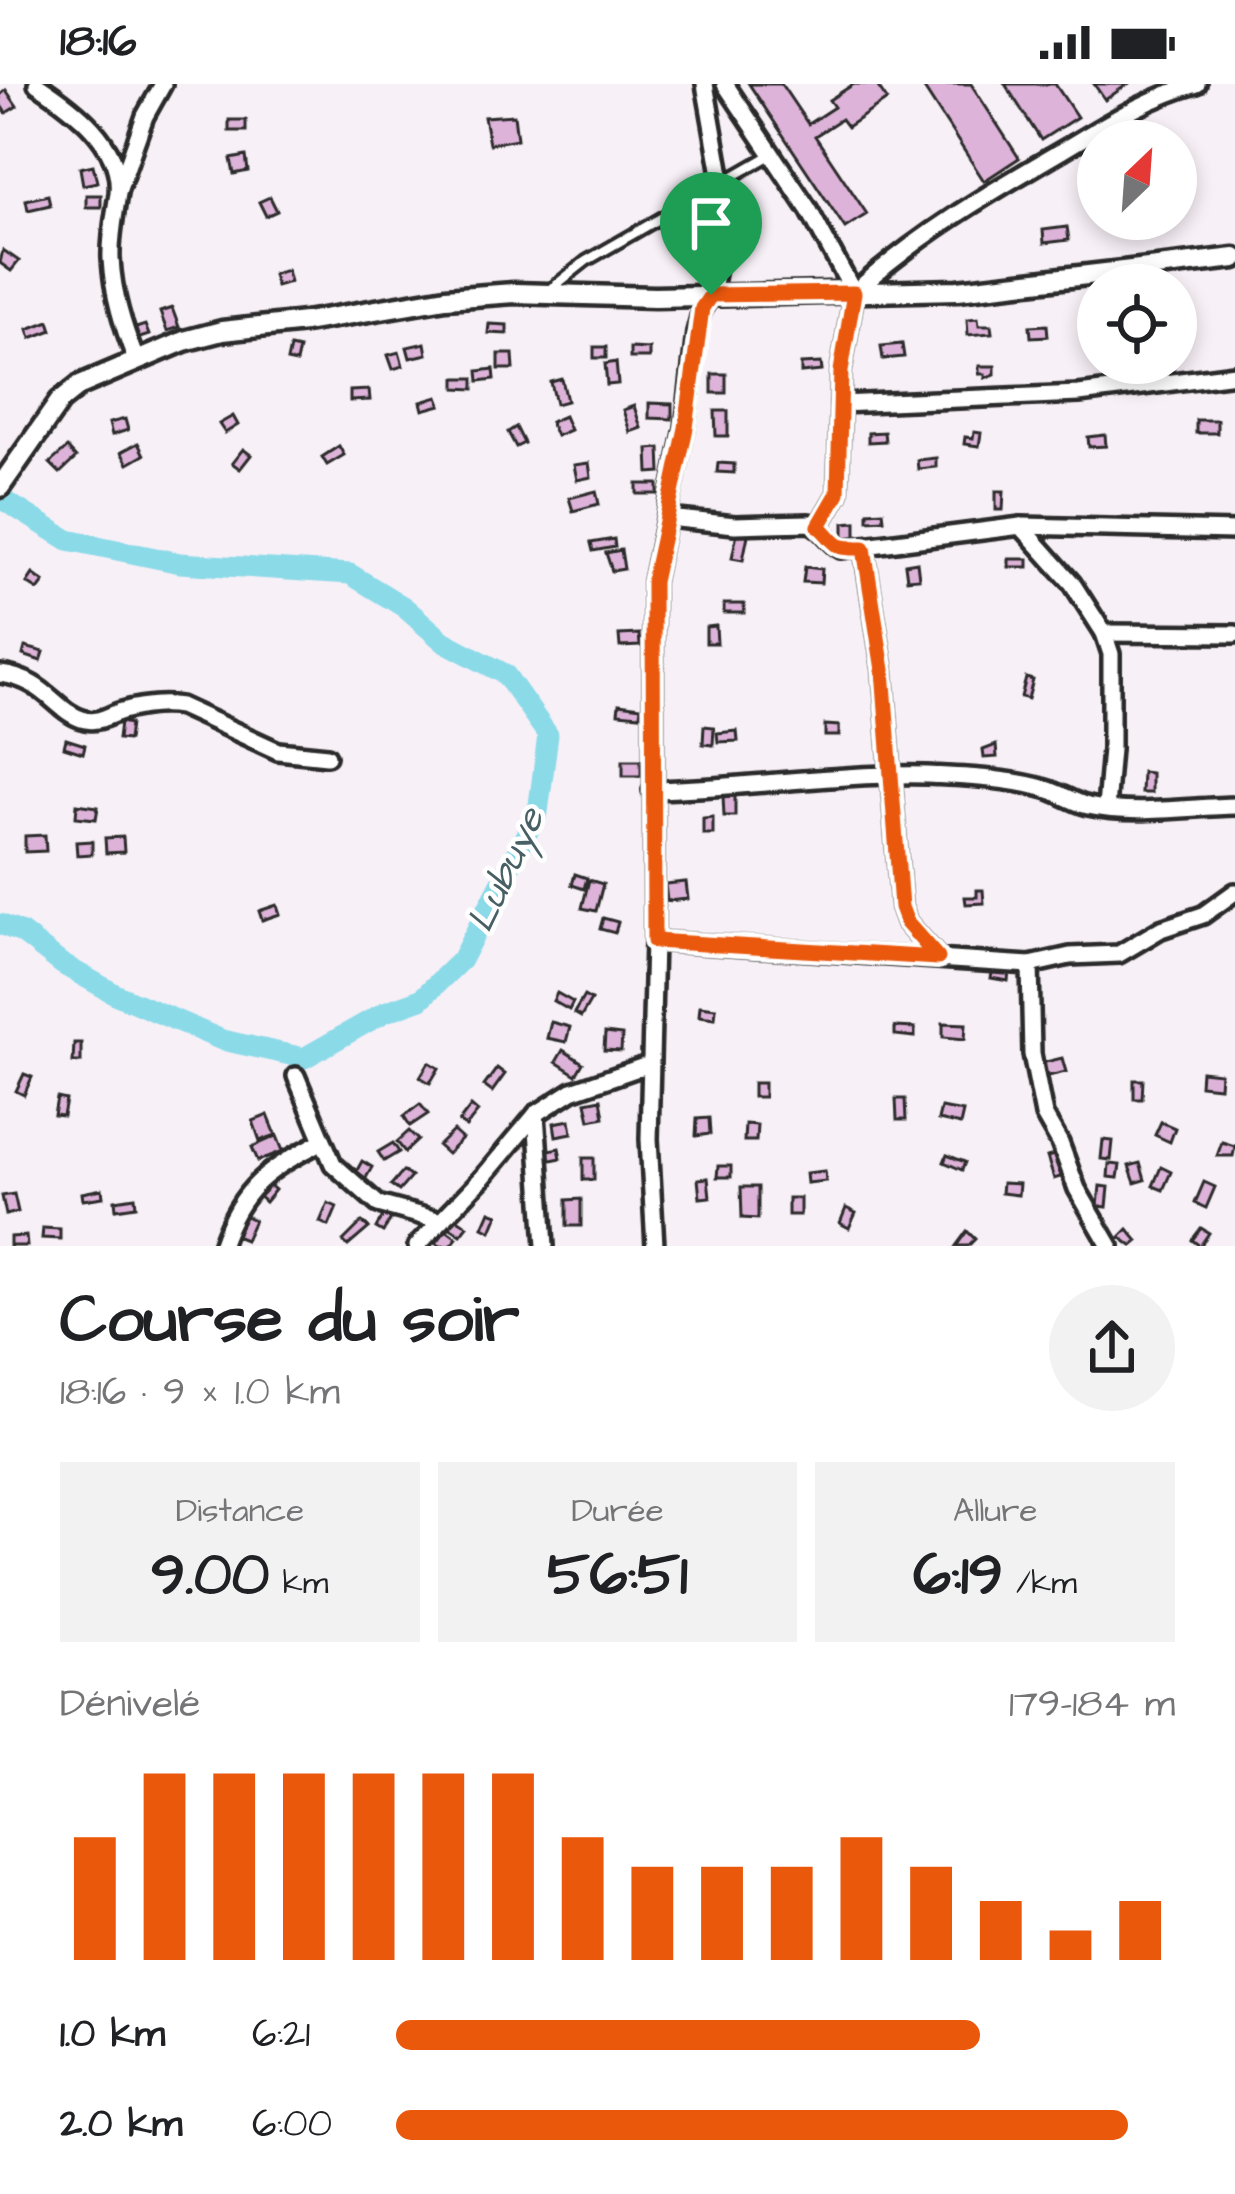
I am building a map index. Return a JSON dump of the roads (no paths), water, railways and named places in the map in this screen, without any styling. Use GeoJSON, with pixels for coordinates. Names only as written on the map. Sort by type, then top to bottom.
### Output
{"type":"FeatureCollection","features":[{"type":"Feature","properties":{"kind":"street"},"geometry":{"type":"LineString","coordinates":[[37,84],[81,114],[98,135],[119,189]]}},
{"type":"Feature","properties":{"kind":"street"},"geometry":{"type":"LineString","coordinates":[[136,360],[117,308],[112,214],[146,116],[163,84]]}},
{"type":"Feature","properties":{"kind":"street"},"geometry":{"type":"LineString","coordinates":[[655,1246],[650,1064],[653,582],[686,428],[696,332],[711,295],[719,252],[722,180],[706,84]]}},
{"type":"Feature","properties":{"kind":"street"},"geometry":{"type":"LineString","coordinates":[[724,84],[774,153],[854,293]]}},
{"type":"Feature","properties":{"kind":"street"},"geometry":{"type":"LineString","coordinates":[[819,526],[838,493],[845,330],[854,293],[891,259],[991,192],[1141,104],[1197,84]]}},
{"type":"Feature","properties":{"kind":"street"},"geometry":{"type":"LineString","coordinates":[[0,488],[60,400],[80,385],[222,331],[446,298],[546,293],[854,293],[1021,285],[1230,256]]}},
{"type":"Feature","properties":{"kind":"street"},"geometry":{"type":"LineString","coordinates":[[840,404],[1079,394],[1235,374]]}},
{"type":"Feature","properties":{"kind":"street"},"geometry":{"type":"LineString","coordinates":[[668,518],[819,526]]}},
{"type":"Feature","properties":{"kind":"street"},"geometry":{"type":"LineString","coordinates":[[819,526],[841,549],[1021,526],[1235,531]]}},
{"type":"Feature","properties":{"kind":"street"},"geometry":{"type":"LineString","coordinates":[[1021,526],[1072,584],[1111,654],[1112,749],[1106,808]]}},
{"type":"Feature","properties":{"kind":"street"},"geometry":{"type":"LineString","coordinates":[[864,548],[883,670],[901,907],[907,923],[938,958]]}},
{"type":"Feature","properties":{"kind":"street"},"geometry":{"type":"LineString","coordinates":[[1103,633],[1235,634]]}},
{"type":"Feature","properties":{"kind":"street"},"geometry":{"type":"LineString","coordinates":[[0,674],[39,686],[84,720],[167,704],[181,706],[278,751],[327,756]]}},
{"type":"Feature","properties":{"kind":"street"},"geometry":{"type":"LineString","coordinates":[[652,790],[892,776],[1016,782],[1106,808],[1235,806]]}},
{"type":"Feature","properties":{"kind":"street"},"geometry":{"type":"LineString","coordinates":[[654,941],[1030,965],[1070,956],[1119,955],[1161,929],[1221,905],[1235,892]]}},
{"type":"Feature","properties":{"kind":"street"},"geometry":{"type":"LineString","coordinates":[[1030,965],[1032,1054],[1044,1115],[1110,1246]]}},
{"type":"Feature","properties":{"kind":"street"},"geometry":{"type":"LineString","coordinates":[[417,1246],[536,1114],[572,1091],[650,1064]]}},
{"type":"Feature","properties":{"kind":"street"},"geometry":{"type":"LineString","coordinates":[[296,1076],[333,1164],[378,1204],[441,1221]]}},
{"type":"Feature","properties":{"kind":"street"},"geometry":{"type":"LineString","coordinates":[[536,1114],[545,1246]]}},
{"type":"Feature","properties":{"kind":"street"},"geometry":{"type":"LineString","coordinates":[[221,1246],[230,1217],[250,1188],[277,1165],[323,1142]]}},
{"type":"Feature","properties":{"kind":"lane"},"geometry":{"type":"LineString","coordinates":[[546,293],[586,261],[774,153]]}},
{"type":"Feature","properties":{"kind":"waterway","name":"Lubuye"},"geometry":{"type":"LineString","coordinates":[[0,498],[68,540],[180,563],[350,574],[404,607],[443,641],[505,674],[548,735],[538,812],[461,960],[421,999],[385,1012],[304,1058],[222,1040],[117,995],[62,964],[22,933],[0,924]]}}]}
